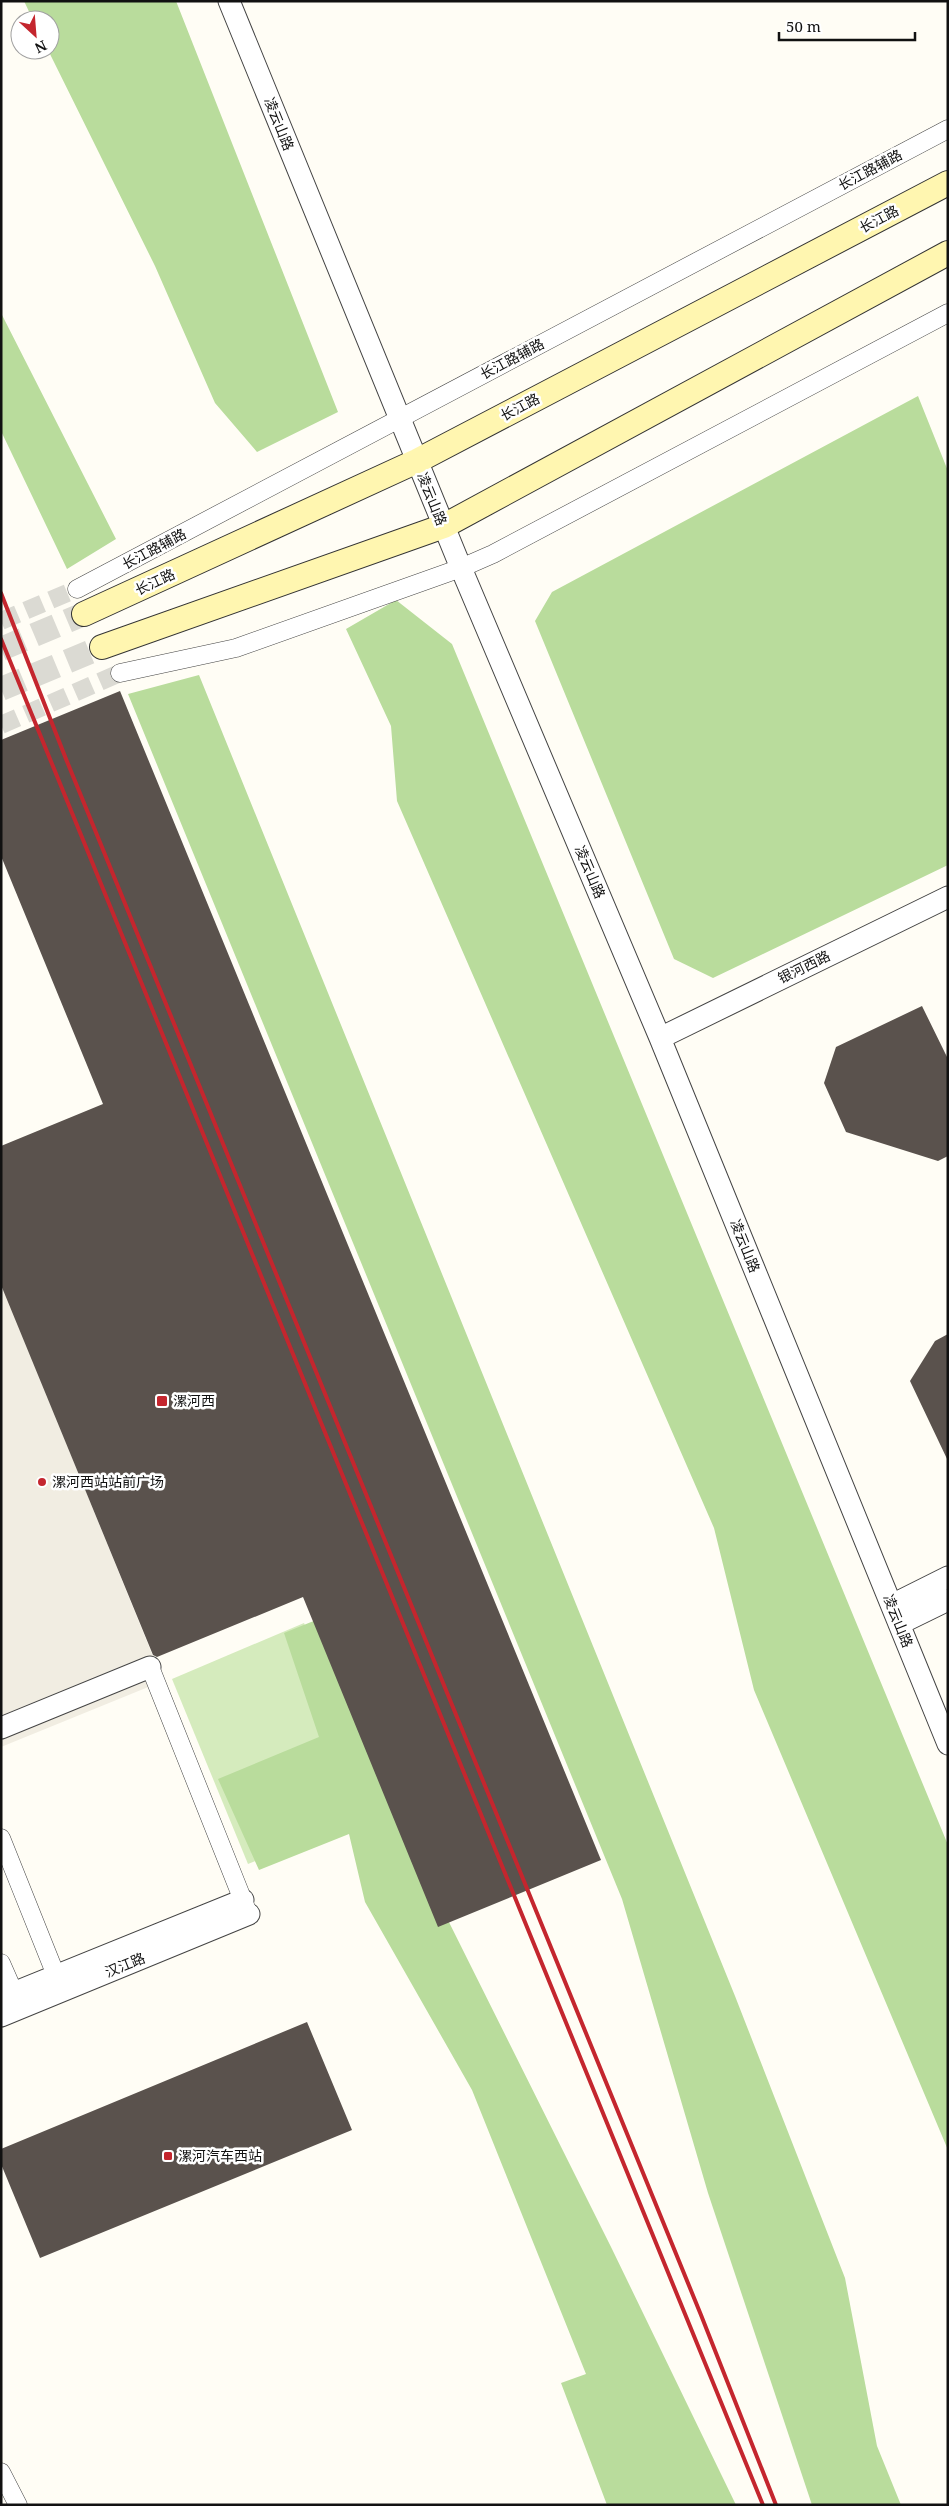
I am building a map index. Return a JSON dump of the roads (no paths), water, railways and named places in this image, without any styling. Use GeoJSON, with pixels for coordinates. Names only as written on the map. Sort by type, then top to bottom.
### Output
{"type":"FeatureCollection","features":[{"type":"Feature","properties":{"kind":"main road","name":"长江路"},"geometry":{"type":"LineString","coordinates":[[84,614],[417,461],[948,183]]}},
{"type":"Feature","properties":{"kind":"main road"},"geometry":{"type":"LineString","coordinates":[[102,647],[444,526],[948,252]]}},
{"type":"Feature","properties":{"kind":"street","name":"凌云山路"},"geometry":{"type":"LineString","coordinates":[[229,1],[461,568],[660,1038],[948,1744]]}},
{"type":"Feature","properties":{"kind":"street","name":"长江路辅路"},"geometry":{"type":"LineString","coordinates":[[77,590],[948,129]]}},
{"type":"Feature","properties":{"kind":"street"},"geometry":{"type":"LineString","coordinates":[[120,673],[236,648],[461,568],[493,554],[948,313]]}},
{"type":"Feature","properties":{"kind":"street","name":"银河西路"},"geometry":{"type":"LineString","coordinates":[[660,1038],[948,897]]}},
{"type":"Feature","properties":{"kind":"street"},"geometry":{"type":"LineString","coordinates":[[896,1614],[948,1578]]}},
{"type":"Feature","properties":{"kind":"street"},"geometry":{"type":"LineString","coordinates":[[896,1614],[948,1600]]}},
{"type":"Feature","properties":{"kind":"street"},"geometry":{"type":"LineString","coordinates":[[1,1728],[150,1667],[246,1907]]}},
{"type":"Feature","properties":{"kind":"street"},"geometry":{"type":"LineString","coordinates":[[1,1838],[59,1983]]}},
{"type":"Feature","properties":{"kind":"street","name":"汉江路"},"geometry":{"type":"LineString","coordinates":[[9,2004],[246,1907]]}},
{"type":"Feature","properties":{"kind":"street"},"geometry":{"type":"LineString","coordinates":[[1,1963],[9,2004]]}},
{"type":"Feature","properties":{"kind":"street"},"geometry":{"type":"LineString","coordinates":[[1,2472],[18,2505]]}},
{"type":"Feature","properties":{"kind":"tunnel"},"geometry":{"type":"LineString","coordinates":[[1,621],[77,589]]}},
{"type":"Feature","properties":{"kind":"tunnel"},"geometry":{"type":"LineString","coordinates":[[1,649],[84,614]]}},
{"type":"Feature","properties":{"kind":"tunnel"},"geometry":{"type":"LineString","coordinates":[[1,689],[102,647]]}},
{"type":"Feature","properties":{"kind":"tunnel"},"geometry":{"type":"LineString","coordinates":[[1,725],[120,673]]}},
{"type":"Feature","properties":{"kind":"railway"},"geometry":{"type":"LineString","coordinates":[[1,593],[66,759],[701,2315],[776,2505]]}},
{"type":"Feature","properties":{"kind":"railway"},"geometry":{"type":"LineString","coordinates":[[1,639],[763,2505]]}},
{"type":"Feature","properties":{"kind":"place","name":"漯河西"},"geometry":{"type":"Point","coordinates":[162,1401]}},
{"type":"Feature","properties":{"kind":"place","name":"漯河西站站前广场"},"geometry":{"type":"Point","coordinates":[42,1482]}},
{"type":"Feature","properties":{"kind":"place","name":"漯河汽车西站"},"geometry":{"type":"Point","coordinates":[168,2156]}}]}
